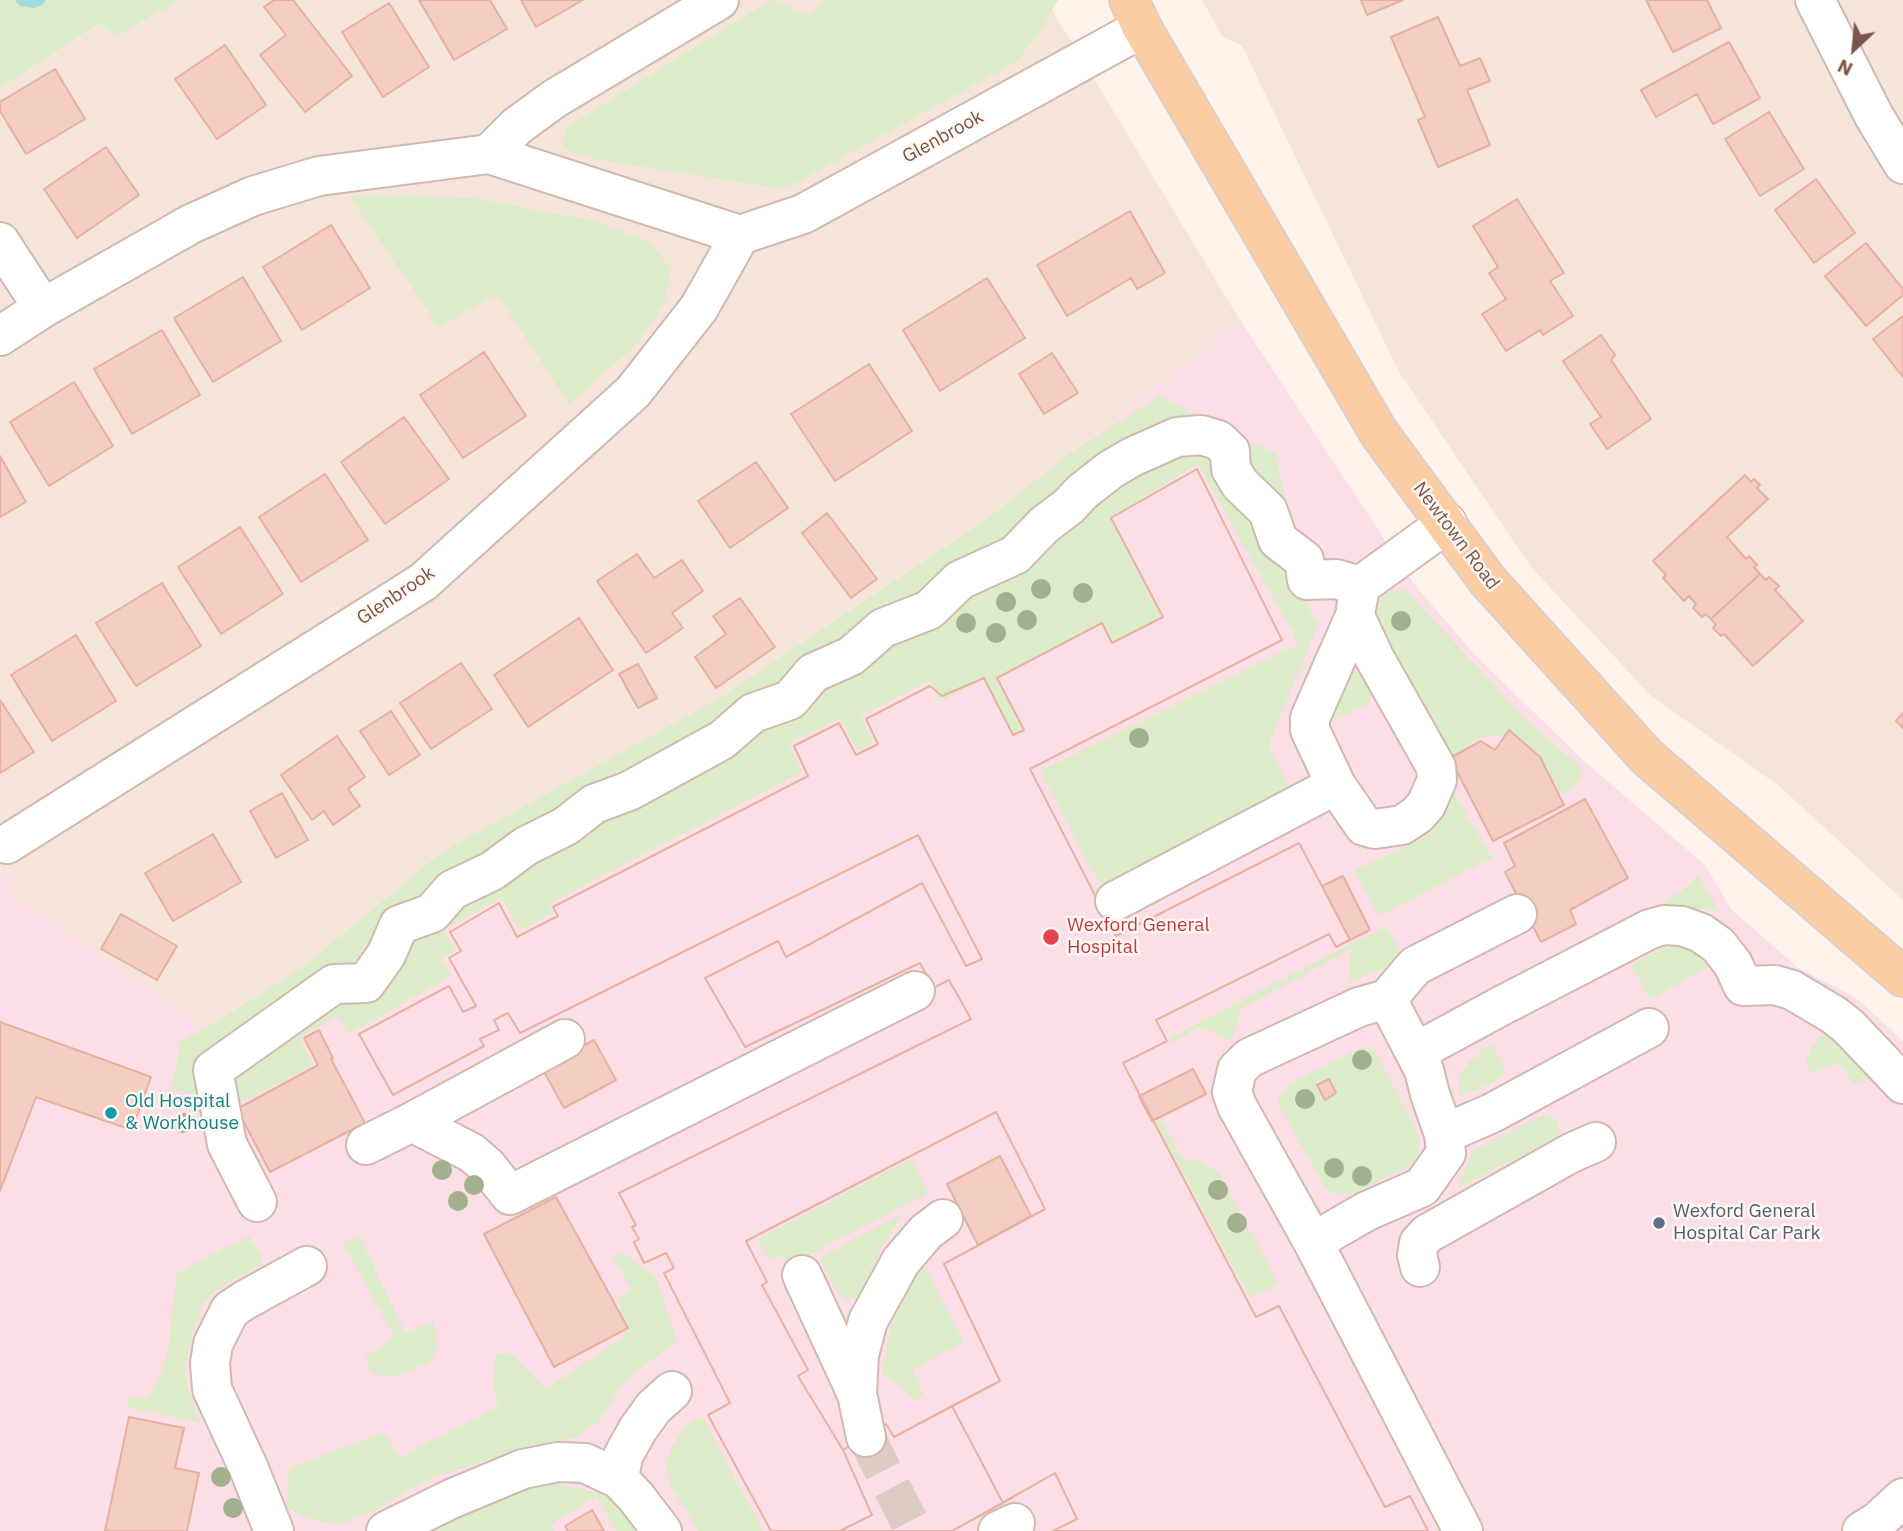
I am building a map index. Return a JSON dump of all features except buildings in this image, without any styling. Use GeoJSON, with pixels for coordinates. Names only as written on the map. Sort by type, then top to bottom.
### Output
{"type":"FeatureCollection","features":[{"type":"Feature","properties":{"kind":"main road","name":"Newtown Road"},"geometry":{"type":"LineString","coordinates":[[1135,14],[1379,433],[1488,581],[1647,757],[1903,976]]}},
{"type":"Feature","properties":{"kind":"street"},"geometry":{"type":"LineString","coordinates":[[489,154],[517,126],[554,99],[719,0]]}},
{"type":"Feature","properties":{"kind":"street"},"geometry":{"type":"LineString","coordinates":[[1815,0],[1874,116],[1903,164]]}},
{"type":"Feature","properties":{"kind":"street","name":"Glenbrook"},"geometry":{"type":"LineString","coordinates":[[7,844],[422,582],[633,392],[699,308],[740,235],[803,214],[1135,14]]}},
{"type":"Feature","properties":{"kind":"street"},"geometry":{"type":"LineString","coordinates":[[0,336],[43,308],[191,224],[253,196],[319,176],[489,154],[740,235]]}},
{"type":"Feature","properties":{"kind":"street"},"geometry":{"type":"LineString","coordinates":[[0,242],[43,308]]}},
{"type":"Feature","properties":{"kind":"street"},"geometry":{"type":"LineString","coordinates":[[257,1202],[227,1144],[213,1070],[334,984],[366,983],[386,956],[399,925],[432,913],[452,890],[492,871],[526,846],[566,826],[594,804],[629,791],[722,740],[753,713],[790,700],[813,673],[850,656],[883,628],[929,610],[960,580],[1015,555],[1044,525],[1110,470],[1177,437],[1202,435],[1218,440],[1230,451],[1231,469],[1240,484],[1268,511],[1278,540],[1304,560],[1307,580],[1336,579],[1358,601],[1374,657],[1436,767],[1437,780],[1426,805],[1402,825],[1375,829],[1364,826],[1336,785],[1320,755],[1310,730],[1310,718],[1358,601],[1447,523]]}},
{"type":"Feature","properties":{"kind":"street"},"geometry":{"type":"LineString","coordinates":[[1115,901],[1336,785]]}},
{"type":"Feature","properties":{"kind":"street"},"geometry":{"type":"LineString","coordinates":[[1463,1531],[1313,1242],[1237,1106],[1232,1092],[1233,1080],[1237,1070],[1249,1058],[1359,1007],[1387,999],[1415,966],[1517,914]]}},
{"type":"Feature","properties":{"kind":"street"},"geometry":{"type":"LineString","coordinates":[[1416,1052],[1650,929],[1664,925],[1682,926],[1701,933],[1718,945],[1733,964],[1743,986],[1775,985],[1792,990],[1834,1016],[1849,1027],[1903,1084]]}},
{"type":"Feature","properties":{"kind":"street"},"geometry":{"type":"LineString","coordinates":[[412,1122],[472,1153],[487,1166],[510,1195],[915,991]]}},
{"type":"Feature","properties":{"kind":"street"},"geometry":{"type":"LineString","coordinates":[[1313,1242],[1367,1211],[1422,1188],[1446,1153],[1444,1134],[1416,1052],[1387,999]]}},
{"type":"Feature","properties":{"kind":"street"},"geometry":{"type":"LineString","coordinates":[[1444,1134],[1492,1113],[1649,1028]]}},
{"type":"Feature","properties":{"kind":"street"},"geometry":{"type":"LineString","coordinates":[[366,1145],[565,1039]]}},
{"type":"Feature","properties":{"kind":"street"},"geometry":{"type":"LineString","coordinates":[[1420,1267],[1417,1255],[1419,1244],[1427,1234],[1571,1153],[1596,1142]]}},
{"type":"Feature","properties":{"kind":"street"},"geometry":{"type":"LineString","coordinates":[[857,1394],[859,1355],[868,1321],[901,1261],[926,1232],[943,1219]]}},
{"type":"Feature","properties":{"kind":"street"},"geometry":{"type":"LineString","coordinates":[[274,1531],[250,1469],[212,1389],[210,1363],[213,1344],[230,1310],[307,1266]]}},
{"type":"Feature","properties":{"kind":"street"},"geometry":{"type":"LineString","coordinates":[[802,1275],[857,1394],[866,1437]]}},
{"type":"Feature","properties":{"kind":"street"},"geometry":{"type":"LineString","coordinates":[[619,1479],[623,1456],[638,1429],[654,1407],[672,1391]]}},
{"type":"Feature","properties":{"kind":"street"},"geometry":{"type":"LineString","coordinates":[[386,1531],[450,1499],[523,1469],[558,1462],[585,1463],[619,1479],[662,1531]]}},
{"type":"Feature","properties":{"kind":"street"},"geometry":{"type":"LineString","coordinates":[[1862,1531],[1903,1499]]}},
{"type":"Feature","properties":{"kind":"shaded area"},"geometry":{"type":"Polygon","coordinates":[[[181,0],[1046,0],[1240,320],[984,521],[718,699],[443,851],[304,966],[206,1028],[12,895],[13,879],[0,871],[0,89],[98,24],[118,35],[181,0]]]}},
{"type":"Feature","properties":{"kind":"shaded area"},"geometry":{"type":"Polygon","coordinates":[[[1202,0],[1903,0],[1903,900],[1778,785],[1651,696],[1531,567],[1399,372],[1242,46],[1222,36],[1202,0]]]}},
{"type":"Feature","properties":{"kind":"shaded area","name":"Wexford General Hospital"},"geometry":{"type":"Polygon","coordinates":[[[1240,320],[1414,584],[1475,655],[1584,761],[1705,865],[1731,909],[1797,967],[1856,998],[1903,1041],[1903,1531],[0,1531],[0,871],[13,879],[12,895],[207,1028],[304,966],[443,851],[718,699],[984,521],[1240,320]]]}},
{"type":"Feature","properties":{"kind":"green space"},"geometry":{"type":"Polygon","coordinates":[[[0,0],[181,0],[118,35],[98,24],[0,89],[0,0]]]}},
{"type":"Feature","properties":{"kind":"green space"},"geometry":{"type":"Polygon","coordinates":[[[771,0],[808,16],[825,0],[1058,0],[1037,37],[1014,63],[794,184],[777,188],[594,159],[563,148],[567,127],[771,0]]]}},
{"type":"Feature","properties":{"kind":"green space"},"geometry":{"type":"Polygon","coordinates":[[[349,195],[474,198],[594,221],[649,242],[671,269],[664,304],[638,343],[569,404],[497,294],[439,327],[349,195]]]}},
{"type":"Feature","properties":{"kind":"green space"},"geometry":{"type":"Polygon","coordinates":[[[1159,396],[1275,454],[1293,527],[1277,550],[1319,622],[1268,746],[1289,787],[1188,840],[1103,890],[1040,771],[1289,648],[1298,648],[1295,637],[1198,464],[1111,518],[1163,617],[1112,643],[1102,624],[997,677],[1024,730],[1013,735],[984,679],[939,702],[931,680],[860,716],[874,743],[858,751],[840,718],[789,744],[802,772],[549,904],[553,913],[520,930],[501,898],[444,930],[455,951],[442,959],[452,976],[349,1034],[339,1016],[299,1037],[313,1065],[245,1101],[171,1090],[181,1041],[304,966],[443,851],[718,699],[984,521],[1072,452],[1159,396]]]}},
{"type":"Feature","properties":{"kind":"green space"},"geometry":{"type":"Polygon","coordinates":[[[1405,590],[1523,716],[1582,769],[1579,775],[1581,779],[1563,795],[1539,761],[1502,735],[1482,737],[1446,760],[1370,620],[1373,600],[1379,595],[1405,590]]]}},
{"type":"Feature","properties":{"kind":"green space"},"geometry":{"type":"Polygon","coordinates":[[[1348,670],[1358,672],[1372,695],[1371,700],[1325,725],[1348,670]]]}},
{"type":"Feature","properties":{"kind":"green space"},"geometry":{"type":"Polygon","coordinates":[[[1450,786],[1492,858],[1379,916],[1354,870],[1423,838],[1435,825],[1444,808],[1450,786]]]}},
{"type":"Feature","properties":{"kind":"green space"},"geometry":{"type":"Polygon","coordinates":[[[1698,876],[1720,912],[1661,903],[1678,894],[1698,876]]]}},
{"type":"Feature","properties":{"kind":"green space"},"geometry":{"type":"Polygon","coordinates":[[[1386,926],[1399,948],[1401,961],[1348,983],[1351,949],[1241,1009],[1231,1041],[1199,1027],[1172,1043],[1169,1038],[1386,926]]]}},
{"type":"Feature","properties":{"kind":"green space"},"geometry":{"type":"Polygon","coordinates":[[[1673,943],[1693,950],[1710,966],[1650,1000],[1631,964],[1673,943]]]}},
{"type":"Feature","properties":{"kind":"green space"},"geometry":{"type":"Polygon","coordinates":[[[1832,1032],[1881,1072],[1854,1085],[1839,1063],[1810,1074],[1806,1061],[1811,1049],[1820,1037],[1832,1032]]]}},
{"type":"Feature","properties":{"kind":"green space"},"geometry":{"type":"Polygon","coordinates":[[[1492,1044],[1505,1069],[1504,1073],[1500,1079],[1461,1097],[1458,1090],[1461,1074],[1471,1060],[1481,1054],[1480,1050],[1492,1044]]]}},
{"type":"Feature","properties":{"kind":"green space"},"geometry":{"type":"Polygon","coordinates":[[[1362,1047],[1375,1052],[1419,1135],[1419,1153],[1415,1161],[1405,1168],[1355,1193],[1339,1195],[1326,1189],[1278,1104],[1278,1098],[1287,1085],[1362,1047]]]}},
{"type":"Feature","properties":{"kind":"green space"},"geometry":{"type":"Polygon","coordinates":[[[1543,1115],[1552,1116],[1557,1122],[1558,1137],[1458,1188],[1472,1151],[1543,1115]]]}},
{"type":"Feature","properties":{"kind":"green space"},"geometry":{"type":"Polygon","coordinates":[[[1162,1120],[1182,1159],[1201,1161],[1218,1172],[1278,1284],[1250,1298],[1196,1198],[1204,1197],[1195,1196],[1155,1122],[1162,1120]]]}},
{"type":"Feature","properties":{"kind":"green space"},"geometry":{"type":"Polygon","coordinates":[[[911,1159],[928,1193],[789,1265],[782,1255],[769,1260],[758,1239],[911,1159]]]}},
{"type":"Feature","properties":{"kind":"green space"},"geometry":{"type":"Polygon","coordinates":[[[904,1213],[881,1248],[873,1283],[866,1296],[854,1300],[844,1299],[835,1289],[820,1258],[904,1213]]]}},
{"type":"Feature","properties":{"kind":"green space"},"geometry":{"type":"Polygon","coordinates":[[[359,1235],[405,1333],[434,1320],[437,1348],[430,1362],[395,1377],[372,1374],[365,1357],[395,1337],[343,1243],[359,1235]]]}},
{"type":"Feature","properties":{"kind":"green space"},"geometry":{"type":"Polygon","coordinates":[[[249,1236],[262,1257],[259,1266],[219,1288],[204,1303],[192,1335],[185,1368],[188,1388],[200,1423],[127,1407],[129,1398],[147,1397],[158,1380],[167,1357],[177,1273],[249,1236]]]}},
{"type":"Feature","properties":{"kind":"green space"},"geometry":{"type":"Polygon","coordinates":[[[621,1252],[655,1275],[677,1340],[623,1383],[598,1424],[590,1426],[577,1437],[531,1447],[431,1478],[376,1510],[340,1524],[310,1520],[287,1508],[289,1468],[383,1432],[401,1457],[498,1406],[493,1388],[496,1354],[511,1353],[546,1389],[624,1336],[619,1298],[632,1289],[612,1257],[621,1252]]]}},
{"type":"Feature","properties":{"kind":"green space"},"geometry":{"type":"Polygon","coordinates":[[[924,1266],[964,1342],[912,1370],[923,1394],[915,1401],[903,1388],[881,1374],[893,1319],[903,1293],[924,1266]]]}},
{"type":"Feature","properties":{"kind":"green space"},"geometry":{"type":"Polygon","coordinates":[[[702,1416],[763,1531],[698,1531],[671,1486],[666,1469],[669,1452],[686,1425],[702,1416]]]}},
{"type":"Feature","properties":{"kind":"green space"},"geometry":{"type":"Polygon","coordinates":[[[551,1483],[600,1493],[618,1501],[639,1531],[616,1531],[597,1496],[555,1522],[550,1528],[555,1531],[433,1531],[518,1487],[551,1483]]]}},
{"type":"Feature","properties":{"kind":"waterway"},"geometry":{"type":"LineString","coordinates":[[22,0],[39,0]]}},
{"type":"Feature","properties":{"kind":"tunnel"},"geometry":{"type":"LineString","coordinates":[[866,1437],[914,1531]]}},
{"type":"Feature","properties":{"kind":"place","name":"Wexford General Hospital"},"geometry":{"type":"Point","coordinates":[1051,937]}},
{"type":"Feature","properties":{"kind":"place","name":"Old Hospital & Workhouse"},"geometry":{"type":"Point","coordinates":[111,1113]}},
{"type":"Feature","properties":{"kind":"place","name":"Wexford General Hospital Car Park"},"geometry":{"type":"Point","coordinates":[1659,1223]}}]}
